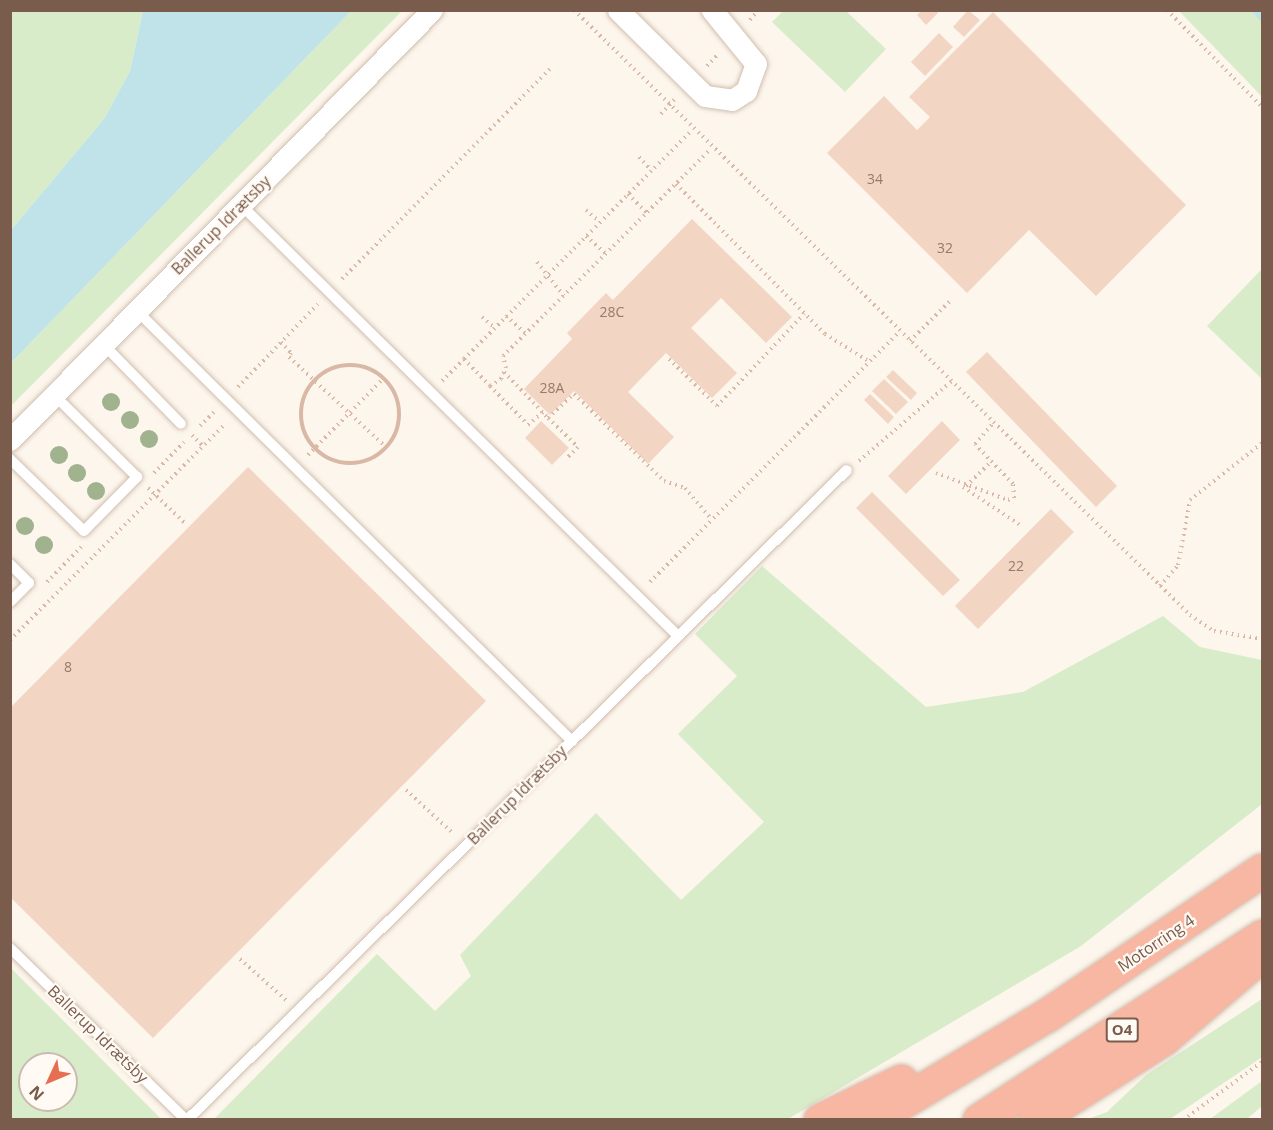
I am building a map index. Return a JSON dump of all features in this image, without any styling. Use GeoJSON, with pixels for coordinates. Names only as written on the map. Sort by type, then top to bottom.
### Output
{"type":"FeatureCollection","features":[{"type":"Feature","properties":{"kind":"highway","name":"Motorring 4"},"geometry":{"type":"LineString","coordinates":[[1047,1015],[1263,870]]}},
{"type":"Feature","properties":{"kind":"highway","name":"O4"},"geometry":{"type":"LineString","coordinates":[[979,1119],[1263,936]]}},
{"type":"Feature","properties":{"kind":"highway"},"geometry":{"type":"LineString","coordinates":[[1035,1119],[1164,1038],[1263,954]]}},
{"type":"Feature","properties":{"kind":"highway"},"geometry":{"type":"LineString","coordinates":[[820,1119],[1047,1015]]}},
{"type":"Feature","properties":{"kind":"highway"},"geometry":{"type":"LineString","coordinates":[[872,1119],[1047,1015]]}},
{"type":"Feature","properties":{"kind":"street","name":"Ballerup Idrætsby"},"geometry":{"type":"LineString","coordinates":[[10,440],[432,10]]}},
{"type":"Feature","properties":{"kind":"street"},"geometry":{"type":"LineString","coordinates":[[618,10],[705,96],[732,100],[746,92],[756,64],[738,35],[712,10]]}},
{"type":"Feature","properties":{"kind":"lane"},"geometry":{"type":"LineString","coordinates":[[241,204],[678,636]]}},
{"type":"Feature","properties":{"kind":"lane"},"geometry":{"type":"LineString","coordinates":[[137,311],[572,741]]}},
{"type":"Feature","properties":{"kind":"lane"},"geometry":{"type":"LineString","coordinates":[[104,345],[181,424]]}},
{"type":"Feature","properties":{"kind":"lane"},"geometry":{"type":"LineString","coordinates":[[10,459],[84,531],[137,477],[54,395]]}},
{"type":"Feature","properties":{"kind":"lane","name":"Ballerup Idrætsby"},"geometry":{"type":"LineString","coordinates":[[10,948],[187,1119],[847,470]]}},
{"type":"Feature","properties":{"kind":"lane"},"geometry":{"type":"LineString","coordinates":[[10,564],[29,583],[10,602]]}},
{"type":"Feature","properties":{"kind":"path"},"geometry":{"type":"LineString","coordinates":[[574,10],[711,149],[952,381],[1160,586],[1214,631],[1263,639]]}},
{"type":"Feature","properties":{"kind":"path"},"geometry":{"type":"LineString","coordinates":[[1167,10],[1263,107]]}},
{"type":"Feature","properties":{"kind":"path"},"geometry":{"type":"LineString","coordinates":[[10,640],[238,411],[246,379],[550,69]]}},
{"type":"Feature","properties":{"kind":"path"},"geometry":{"type":"LineString","coordinates":[[431,392],[692,130]]}},
{"type":"Feature","properties":{"kind":"path"},"geometry":{"type":"LineString","coordinates":[[568,457],[578,447],[504,372],[503,356],[711,149]]}},
{"type":"Feature","properties":{"kind":"path"},"geometry":{"type":"LineString","coordinates":[[639,157],[651,170]]}},
{"type":"Feature","properties":{"kind":"path"},"geometry":{"type":"LineString","coordinates":[[676,184],[804,314],[870,362]]}},
{"type":"Feature","properties":{"kind":"path"},"geometry":{"type":"LineString","coordinates":[[628,194],[647,213]]}},
{"type":"Feature","properties":{"kind":"path"},"geometry":{"type":"LineString","coordinates":[[586,210],[600,222]]}},
{"type":"Feature","properties":{"kind":"path"},"geometry":{"type":"LineString","coordinates":[[586,236],[606,254]]}},
{"type":"Feature","properties":{"kind":"path"},"geometry":{"type":"LineString","coordinates":[[537,262],[545,277],[564,296]]}},
{"type":"Feature","properties":{"kind":"path"},"geometry":{"type":"LineString","coordinates":[[910,341],[952,298]]}},
{"type":"Feature","properties":{"kind":"path"},"geometry":{"type":"LineString","coordinates":[[669,359],[717,406],[804,314]]}},
{"type":"Feature","properties":{"kind":"path"},"geometry":{"type":"LineString","coordinates":[[506,316],[526,334]]}},
{"type":"Feature","properties":{"kind":"path"},"geometry":{"type":"LineString","coordinates":[[482,317],[495,328]]}},
{"type":"Feature","properties":{"kind":"path"},"geometry":{"type":"LineString","coordinates":[[637,596],[900,331]]}},
{"type":"Feature","properties":{"kind":"path"},"geometry":{"type":"LineString","coordinates":[[281,342],[294,361],[314,381],[387,447]]}},
{"type":"Feature","properties":{"kind":"path"},"geometry":{"type":"LineString","coordinates":[[464,359],[528,425],[543,412]]}},
{"type":"Feature","properties":{"kind":"path"},"geometry":{"type":"LineString","coordinates":[[353,365],[384,379],[399,412],[387,447],[351,463],[315,447],[302,418],[314,381],[336,367],[353,365]]}},
{"type":"Feature","properties":{"kind":"path"},"geometry":{"type":"LineString","coordinates":[[306,456],[392,371]]}},
{"type":"Feature","properties":{"kind":"path"},"geometry":{"type":"LineString","coordinates":[[490,386],[504,372]]}},
{"type":"Feature","properties":{"kind":"path"},"geometry":{"type":"LineString","coordinates":[[847,470],[952,381]]}},
{"type":"Feature","properties":{"kind":"path"},"geometry":{"type":"LineString","coordinates":[[548,418],[574,394],[664,481],[685,488],[712,520]]}},
{"type":"Feature","properties":{"kind":"path"},"geometry":{"type":"LineString","coordinates":[[959,485],[1014,498],[1013,484],[975,444],[994,422]]}},
{"type":"Feature","properties":{"kind":"path"},"geometry":{"type":"LineString","coordinates":[[1160,586],[1178,565],[1190,500],[1263,443]]}},
{"type":"Feature","properties":{"kind":"path"},"geometry":{"type":"LineString","coordinates":[[965,487],[992,461]]}},
{"type":"Feature","properties":{"kind":"path"},"geometry":{"type":"LineString","coordinates":[[936,473],[959,485],[1020,525]]}},
{"type":"Feature","properties":{"kind":"path"},"geometry":{"type":"LineString","coordinates":[[161,500],[186,524]]}},
{"type":"Feature","properties":{"kind":"path"},"geometry":{"type":"LineString","coordinates":[[406,790],[446,827]]}},
{"type":"Feature","properties":{"kind":"path"},"geometry":{"type":"LineString","coordinates":[[240,959],[278,993]]}},
{"type":"Feature","properties":{"kind":"path"},"geometry":{"type":"LineString","coordinates":[[1183,1119],[1263,1062]]}},
{"type":"Feature","properties":{"kind":"green space"},"geometry":{"type":"Polygon","coordinates":[[[11,11],[143,11],[130,71],[104,119],[11,230],[11,11]]]}},
{"type":"Feature","properties":{"kind":"green space"},"geometry":{"type":"Polygon","coordinates":[[[351,11],[402,11],[11,406],[11,363],[351,11]]]}},
{"type":"Feature","properties":{"kind":"green space"},"geometry":{"type":"Polygon","coordinates":[[[783,11],[846,11],[886,49],[845,92],[772,22],[783,11]]]}},
{"type":"Feature","properties":{"kind":"green space"},"geometry":{"type":"Polygon","coordinates":[[[1179,11],[1262,11],[1262,97],[1248,82],[1179,11]]]}},
{"type":"Feature","properties":{"kind":"green space"},"geometry":{"type":"Polygon","coordinates":[[[1262,269],[1262,379],[1207,326],[1262,269]]]}},
{"type":"Feature","properties":{"kind":"green space"},"geometry":{"type":"Polygon","coordinates":[[[762,566],[926,707],[1023,692],[1163,616],[1200,647],[1262,660],[1262,804],[1081,946],[788,1119],[214,1119],[377,954],[435,1011],[471,976],[460,955],[596,813],[681,900],[764,822],[678,734],[737,676],[695,634],[762,566]]]}},
{"type":"Feature","properties":{"kind":"green space"},"geometry":{"type":"Polygon","coordinates":[[[11,968],[161,1119],[11,1119],[11,968]]]}},
{"type":"Feature","properties":{"kind":"green space"},"geometry":{"type":"Polygon","coordinates":[[[1262,999],[1262,1057],[1170,1119],[1088,1119],[1107,1112],[1146,1075],[1262,999]]]}},
{"type":"Feature","properties":{"kind":"green space"},"geometry":{"type":"Polygon","coordinates":[[[1262,1081],[1262,1106],[1247,1119],[1210,1119],[1262,1081]]]}},
{"type":"Feature","properties":{"kind":"water"},"geometry":{"type":"Polygon","coordinates":[[[143,11],[351,11],[11,363],[11,230],[104,119],[130,71],[143,11]]]}},
{"type":"Feature","properties":{"kind":"building"},"geometry":{"type":"Polygon","coordinates":[[[922,10],[936,10],[938,13],[926,25],[917,15],[922,10]]]}},
{"type":"Feature","properties":{"kind":"building"},"geometry":{"type":"Polygon","coordinates":[[[968,10],[980,20],[964,37],[953,27],[968,10]]]}},
{"type":"Feature","properties":{"kind":"building"},"geometry":{"type":"Polygon","coordinates":[[[993,12],[1186,205],[1096,296],[1029,230],[967,293],[827,153],[884,96],[917,130],[930,117],[909,97],[993,12]]]}},
{"type":"Feature","properties":{"kind":"building"},"geometry":{"type":"Polygon","coordinates":[[[939,33],[953,47],[925,76],[911,62],[939,33]]]}},
{"type":"Feature","properties":{"kind":"building"},"geometry":{"type":"Polygon","coordinates":[[[692,219],[792,317],[766,343],[721,298],[691,328],[737,373],[712,398],[666,353],[628,392],[674,437],[648,464],[574,391],[550,415],[524,389],[572,339],[567,333],[606,293],[613,300],[692,219]]]}},
{"type":"Feature","properties":{"kind":"building"},"geometry":{"type":"Polygon","coordinates":[[[987,352],[1117,486],[1096,507],[966,372],[987,352]]]}},
{"type":"Feature","properties":{"kind":"building"},"geometry":{"type":"Polygon","coordinates":[[[893,370],[917,393],[911,400],[886,377],[893,370]]]}},
{"type":"Feature","properties":{"kind":"building"},"geometry":{"type":"Polygon","coordinates":[[[884,379],[908,402],[896,414],[872,391],[884,379]]]}},
{"type":"Feature","properties":{"kind":"building"},"geometry":{"type":"Polygon","coordinates":[[[870,394],[894,417],[888,424],[864,400],[870,394]]]}},
{"type":"Feature","properties":{"kind":"building"},"geometry":{"type":"Polygon","coordinates":[[[541,421],[569,448],[552,465],[525,438],[541,421]]]}},
{"type":"Feature","properties":{"kind":"building"},"geometry":{"type":"Polygon","coordinates":[[[942,421],[960,440],[906,494],[888,476],[942,421]]]}},
{"type":"Feature","properties":{"kind":"building"},"geometry":{"type":"Polygon","coordinates":[[[248,467],[486,701],[153,1038],[10,897],[10,708],[248,467]]]}},
{"type":"Feature","properties":{"kind":"building"},"geometry":{"type":"Polygon","coordinates":[[[872,492],[960,580],[943,596],[856,508],[872,492]]]}},
{"type":"Feature","properties":{"kind":"building"},"geometry":{"type":"Polygon","coordinates":[[[1051,509],[1074,532],[978,629],[955,606],[1051,509]]]}},
{"type":"Feature","properties":{"kind":"waterway"},"geometry":{"type":"LineString","coordinates":[[1256,10],[1262,17]]}}]}
